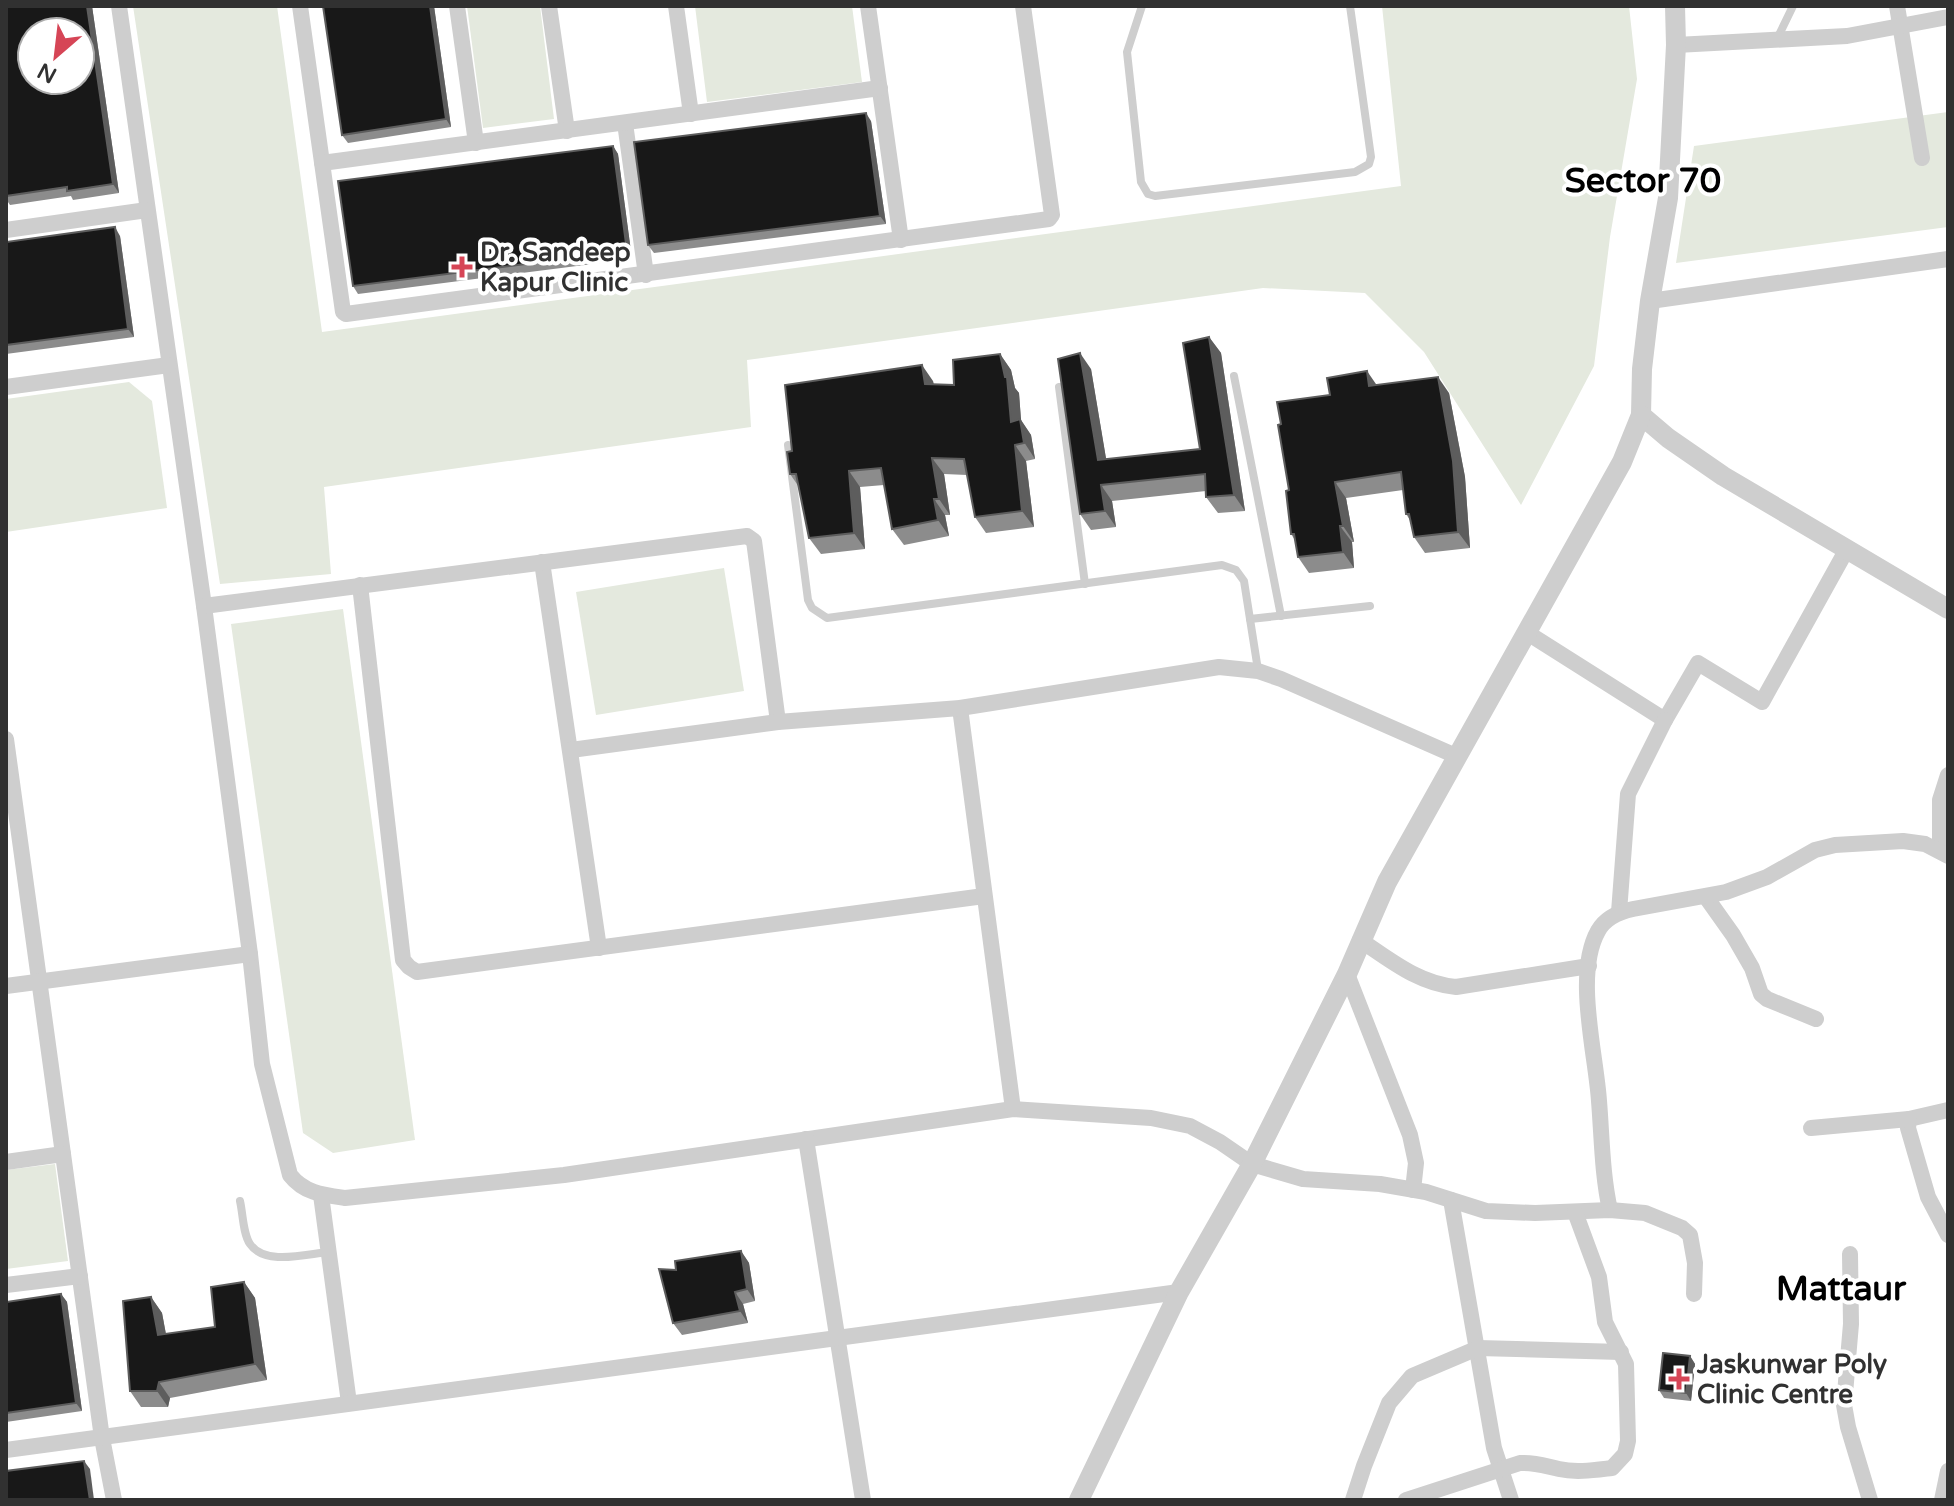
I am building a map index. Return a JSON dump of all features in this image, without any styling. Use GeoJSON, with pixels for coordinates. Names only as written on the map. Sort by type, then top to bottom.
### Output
{"type":"FeatureCollection","features":[{"type":"Feature","properties":{"kind":"street"},"geometry":{"type":"LineString","coordinates":[[119,6],[204,606],[262,1064],[290,1175],[300,1187],[321,1195],[345,1198],[564,1175],[1013,1109],[1151,1118],[1190,1126],[1252,1164],[1318,1181],[1360,1182],[1413,1190],[1486,1211],[1610,1210],[1645,1213],[1682,1228],[1690,1235],[1695,1263],[1694,1294]]}},
{"type":"Feature","properties":{"kind":"street"},"geometry":{"type":"LineString","coordinates":[[300,6],[345,314],[1046,220],[1052,217],[1023,6]]}},
{"type":"Feature","properties":{"kind":"street"},"geometry":{"type":"LineString","coordinates":[[457,6],[476,143]]}},
{"type":"Feature","properties":{"kind":"street"},"geometry":{"type":"LineString","coordinates":[[549,6],[567,131]]}},
{"type":"Feature","properties":{"kind":"street"},"geometry":{"type":"LineString","coordinates":[[676,6],[691,114]]}},
{"type":"Feature","properties":{"kind":"street"},"geometry":{"type":"LineString","coordinates":[[868,6],[901,240]]}},
{"type":"Feature","properties":{"kind":"street"},"geometry":{"type":"LineString","coordinates":[[1079,1500],[1179,1292],[1252,1164],[1347,974],[1387,882],[1622,462],[1641,415],[1642,369],[1650,301],[1668,198],[1676,45],[1675,6]]}},
{"type":"Feature","properties":{"kind":"street"},"geometry":{"type":"LineString","coordinates":[[1897,6],[1922,158]]}},
{"type":"Feature","properties":{"kind":"street"},"geometry":{"type":"LineString","coordinates":[[1676,45],[1847,36],[1948,17]]}},
{"type":"Feature","properties":{"kind":"street"},"geometry":{"type":"LineString","coordinates":[[322,163],[880,88]]}},
{"type":"Feature","properties":{"kind":"street"},"geometry":{"type":"LineString","coordinates":[[625,123],[646,275]]}},
{"type":"Feature","properties":{"kind":"street"},"geometry":{"type":"LineString","coordinates":[[6,230],[147,210]]}},
{"type":"Feature","properties":{"kind":"street"},"geometry":{"type":"LineString","coordinates":[[1650,301],[1948,259]]}},
{"type":"Feature","properties":{"kind":"street"},"geometry":{"type":"LineString","coordinates":[[6,387],[169,365]]}},
{"type":"Feature","properties":{"kind":"street"},"geometry":{"type":"LineString","coordinates":[[1641,415],[1723,476],[1948,609]]}},
{"type":"Feature","properties":{"kind":"street"},"geometry":{"type":"LineString","coordinates":[[204,606],[750,537],[754,541],[778,722]]}},
{"type":"Feature","properties":{"kind":"street"},"geometry":{"type":"LineString","coordinates":[[1619,912],[1628,794],[1698,663],[1762,702],[1847,549]]}},
{"type":"Feature","properties":{"kind":"street"},"geometry":{"type":"LineString","coordinates":[[542,562],[599,948]]}},
{"type":"Feature","properties":{"kind":"street"},"geometry":{"type":"LineString","coordinates":[[360,585],[403,960],[417,972],[984,896]]}},
{"type":"Feature","properties":{"kind":"street"},"geometry":{"type":"LineString","coordinates":[[1526,632],[1665,720]]}},
{"type":"Feature","properties":{"kind":"street"},"geometry":{"type":"LineString","coordinates":[[571,750],[778,722],[960,708],[1219,667],[1258,671],[1456,756]]}},
{"type":"Feature","properties":{"kind":"street"},"geometry":{"type":"LineString","coordinates":[[960,708],[1013,1109]]}},
{"type":"Feature","properties":{"kind":"street"},"geometry":{"type":"LineString","coordinates":[[6,739],[102,1438],[114,1500]]}},
{"type":"Feature","properties":{"kind":"street"},"geometry":{"type":"LineString","coordinates":[[1944,854],[1940,800],[1948,775]]}},
{"type":"Feature","properties":{"kind":"street"},"geometry":{"type":"LineString","coordinates":[[1610,1210],[1605,1187],[1587,998],[1591,951],[1598,931],[1606,921],[1619,912],[1706,897],[1767,877],[1815,850],[1835,845],[1903,841],[1925,844],[1944,854]]}},
{"type":"Feature","properties":{"kind":"street"},"geometry":{"type":"LineString","coordinates":[[1706,897],[1752,968],[1761,994],[1777,1004],[1816,1019]]}},
{"type":"Feature","properties":{"kind":"street"},"geometry":{"type":"LineString","coordinates":[[1360,940],[1406,971],[1439,985],[1456,987],[1589,966]]}},
{"type":"Feature","properties":{"kind":"street"},"geometry":{"type":"LineString","coordinates":[[6,986],[250,954]]}},
{"type":"Feature","properties":{"kind":"street"},"geometry":{"type":"LineString","coordinates":[[1347,974],[1410,1135],[1416,1163],[1413,1190]]}},
{"type":"Feature","properties":{"kind":"street"},"geometry":{"type":"LineString","coordinates":[[1811,1128],[1909,1119],[1948,1110]]}},
{"type":"Feature","properties":{"kind":"street"},"geometry":{"type":"LineString","coordinates":[[1909,1119],[1911,1144],[1922,1180],[1948,1235]]}},
{"type":"Feature","properties":{"kind":"street"},"geometry":{"type":"LineString","coordinates":[[806,1139],[863,1500]]}},
{"type":"Feature","properties":{"kind":"street"},"geometry":{"type":"LineString","coordinates":[[6,1162],[63,1154]]}},
{"type":"Feature","properties":{"kind":"street"},"geometry":{"type":"LineString","coordinates":[[321,1195],[349,1403]]}},
{"type":"Feature","properties":{"kind":"street"},"geometry":{"type":"LineString","coordinates":[[1451,1200],[1490,1431],[1511,1500]]}},
{"type":"Feature","properties":{"kind":"street"},"geometry":{"type":"LineString","coordinates":[[1406,1500],[1532,1462],[1568,1470],[1600,1470],[1612,1468],[1625,1454],[1628,1441],[1626,1364],[1605,1322],[1599,1277],[1575,1212]]}},
{"type":"Feature","properties":{"kind":"street"},"geometry":{"type":"LineString","coordinates":[[1850,1254],[1851,1324],[1844,1405],[1870,1500]]}},
{"type":"Feature","properties":{"kind":"street"},"geometry":{"type":"LineString","coordinates":[[6,1285],[80,1276]]}},
{"type":"Feature","properties":{"kind":"street"},"geometry":{"type":"LineString","coordinates":[[6,1450],[1179,1292]]}},
{"type":"Feature","properties":{"kind":"street"},"geometry":{"type":"LineString","coordinates":[[1353,1500],[1382,1419],[1401,1387],[1412,1376],[1478,1348],[1621,1352]]}},
{"type":"Feature","properties":{"kind":"street"},"geometry":{"type":"LineString","coordinates":[[1942,1500],[1948,1471]]}},
{"type":"Feature","properties":{"kind":"lane"},"geometry":{"type":"LineString","coordinates":[[1142,6],[1127,52],[1141,182],[1148,194],[1155,196],[1355,172],[1369,164],[1371,157],[1350,6]]}},
{"type":"Feature","properties":{"kind":"lane"},"geometry":{"type":"LineString","coordinates":[[1777,40],[1793,6]]}},
{"type":"Feature","properties":{"kind":"lane"},"geometry":{"type":"LineString","coordinates":[[1234,376],[1281,616]]}},
{"type":"Feature","properties":{"kind":"lane"},"geometry":{"type":"LineString","coordinates":[[1059,387],[1085,584]]}},
{"type":"Feature","properties":{"kind":"lane"},"geometry":{"type":"LineString","coordinates":[[788,445],[808,600],[812,608],[827,618],[1222,565],[1241,574],[1258,671]]}},
{"type":"Feature","properties":{"kind":"lane"},"geometry":{"type":"LineString","coordinates":[[1250,619],[1370,606]]}},
{"type":"Feature","properties":{"kind":"lane"},"geometry":{"type":"LineString","coordinates":[[240,1201],[249,1243],[260,1254],[278,1256],[328,1252]]}},
{"type":"Feature","properties":{"kind":"shaded area"},"geometry":{"type":"Polygon","coordinates":[[[133,6],[277,6],[322,332],[1401,186],[1382,6],[1629,6],[1637,79],[1610,237],[1594,366],[1521,505],[1424,352],[1365,293],[1263,288],[747,360],[751,427],[324,487],[331,574],[220,584],[133,6]]]}},
{"type":"Feature","properties":{"kind":"shaded area"},"geometry":{"type":"Polygon","coordinates":[[[467,6],[540,6],[554,119],[483,128],[467,6]]]}},
{"type":"Feature","properties":{"kind":"shaded area"},"geometry":{"type":"Polygon","coordinates":[[[695,6],[852,6],[862,82],[707,102],[695,6]]]}},
{"type":"Feature","properties":{"kind":"shaded area"},"geometry":{"type":"Polygon","coordinates":[[[1948,112],[1948,227],[1676,263],[1694,146],[1948,112]]]}},
{"type":"Feature","properties":{"kind":"shaded area"},"geometry":{"type":"Polygon","coordinates":[[[129,382],[152,401],[167,508],[6,532],[6,399],[129,382]]]}},
{"type":"Feature","properties":{"kind":"shaded area"},"geometry":{"type":"Polygon","coordinates":[[[724,568],[744,691],[596,715],[576,592],[724,568]]]}},
{"type":"Feature","properties":{"kind":"shaded area"},"geometry":{"type":"Polygon","coordinates":[[[343,609],[415,1140],[333,1153],[303,1133],[231,624],[343,609]]]}},
{"type":"Feature","properties":{"kind":"shaded area"},"geometry":{"type":"Polygon","coordinates":[[[55,1164],[68,1261],[6,1269],[6,1170],[55,1164]]]}},
{"type":"Feature","properties":{"kind":"building"},"geometry":{"type":"Polygon","coordinates":[[[6,6],[87,6],[88,16],[16,16],[16,96],[96,96],[96,68],[113,184],[67,191],[67,187],[6,196],[6,6]]]}},
{"type":"Feature","properties":{"kind":"building"},"geometry":{"type":"Polygon","coordinates":[[[323,6],[430,6],[446,119],[342,135],[323,6]]]}},
{"type":"Feature","properties":{"kind":"building"},"geometry":{"type":"Polygon","coordinates":[[[866,113],[880,216],[648,245],[634,142],[866,113]]]}},
{"type":"Feature","properties":{"kind":"building"},"geometry":{"type":"Polygon","coordinates":[[[613,146],[627,251],[353,286],[338,181],[613,146]]]}},
{"type":"Feature","properties":{"kind":"building"},"geometry":{"type":"Polygon","coordinates":[[[115,227],[128,329],[6,345],[6,242],[115,227]]]}},
{"type":"Feature","properties":{"kind":"building"},"geometry":{"type":"Polygon","coordinates":[[[1209,337],[1234,495],[1206,497],[1205,474],[1101,485],[1105,511],[1080,514],[1058,359],[1080,353],[1098,460],[1200,449],[1183,343],[1209,337]]]}},
{"type":"Feature","properties":{"kind":"building"},"geometry":{"type":"Polygon","coordinates":[[[1000,354],[1007,377],[1011,422],[1020,419],[1024,443],[1015,445],[1022,511],[975,517],[964,459],[932,458],[939,499],[934,499],[938,520],[892,529],[881,468],[849,471],[854,533],[809,538],[796,474],[790,474],[787,452],[792,451],[785,385],[922,365],[925,384],[954,385],[953,360],[1000,354]]]}},
{"type":"Feature","properties":{"kind":"building"},"geometry":{"type":"Polygon","coordinates":[[[1367,371],[1369,386],[1438,377],[1453,461],[1458,532],[1414,537],[1409,514],[1406,514],[1401,472],[1335,482],[1343,526],[1340,526],[1343,552],[1298,557],[1294,534],[1291,534],[1286,491],[1289,490],[1277,402],[1330,395],[1327,378],[1367,371]]]}},
{"type":"Feature","properties":{"kind":"building"},"geometry":{"type":"Polygon","coordinates":[[[741,1251],[747,1289],[735,1292],[740,1311],[673,1323],[659,1269],[676,1270],[675,1261],[741,1251]]]}},
{"type":"Feature","properties":{"kind":"building"},"geometry":{"type":"Polygon","coordinates":[[[244,1282],[255,1364],[159,1382],[157,1391],[130,1391],[123,1301],[151,1297],[158,1335],[215,1327],[211,1287],[244,1282]]]}},
{"type":"Feature","properties":{"kind":"building"},"geometry":{"type":"Polygon","coordinates":[[[61,1294],[76,1403],[6,1413],[6,1302],[61,1294]]]}},
{"type":"Feature","properties":{"kind":"building"},"geometry":{"type":"Polygon","coordinates":[[[1663,1353],[1690,1356],[1686,1393],[1659,1390],[1663,1353]]]}},
{"type":"Feature","properties":{"kind":"building"},"geometry":{"type":"Polygon","coordinates":[[[84,1461],[90,1500],[6,1500],[6,1471],[84,1461]]]}},
{"type":"Feature","properties":{"kind":"place","name":"Dr. Sandeep Kapur Clinic"},"geometry":{"type":"Point","coordinates":[462,267]}},
{"type":"Feature","properties":{"kind":"place","name":"Jaskunwar Poly Clinic Centre"},"geometry":{"type":"Point","coordinates":[1679,1379]}},
{"type":"Feature","properties":{"kind":"district","name":"Sector 70"},"geometry":{"type":"Point","coordinates":[1643,180]}},
{"type":"Feature","properties":{"kind":"district","name":"Mattaur"},"geometry":{"type":"Point","coordinates":[1841,1288]}}]}
